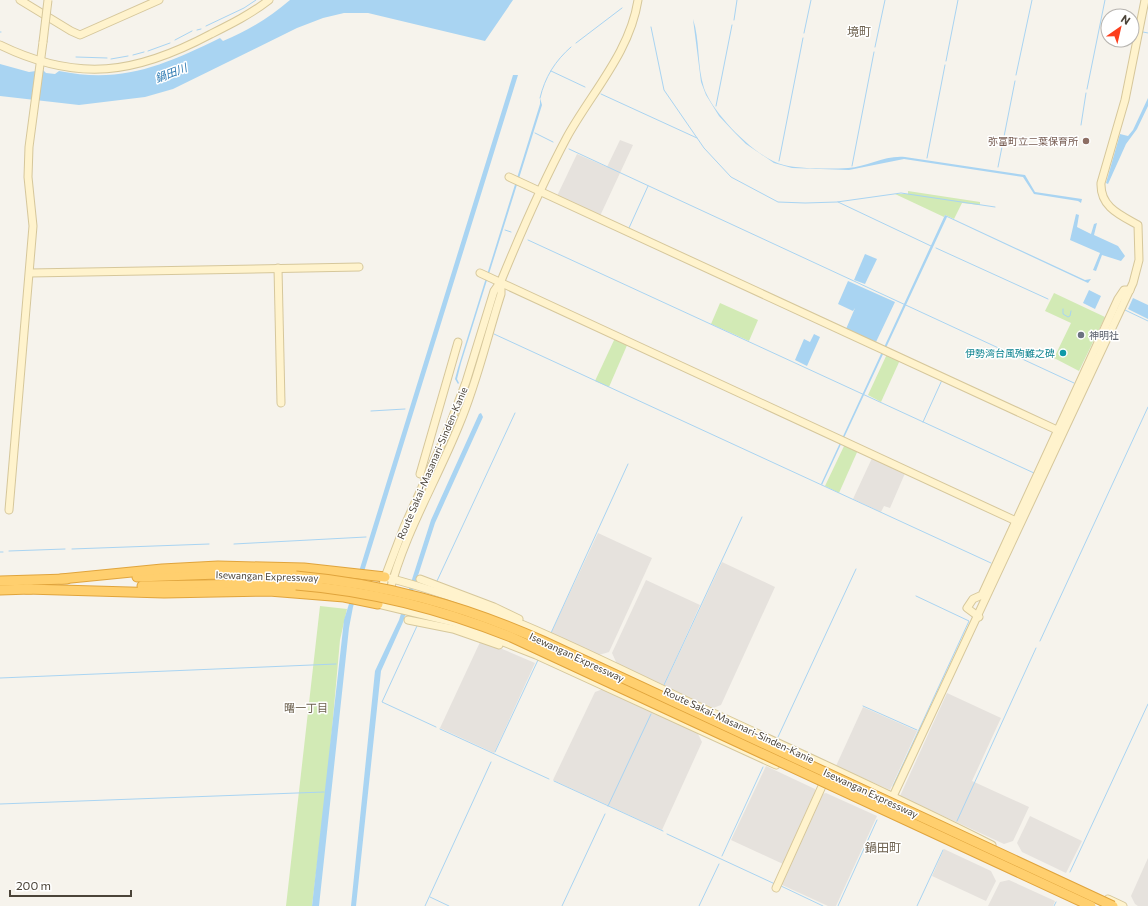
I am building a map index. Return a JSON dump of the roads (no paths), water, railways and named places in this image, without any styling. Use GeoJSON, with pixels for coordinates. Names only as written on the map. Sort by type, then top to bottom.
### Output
{"type":"FeatureCollection","features":[{"type":"Feature","properties":{"kind":"highway"},"geometry":{"type":"LineString","coordinates":[[61,579],[162,569],[218,566],[304,568],[370,577],[389,578]]}},
{"type":"Feature","properties":{"kind":"highway","name":"Isewangan Expressway"},"geometry":{"type":"LineString","coordinates":[[0,581],[218,574],[296,576],[387,588],[452,605],[484,616],[543,641],[1113,906]]}},
{"type":"Feature","properties":{"kind":"highway","name":"Isewangan Expressway"},"geometry":{"type":"LineString","coordinates":[[0,590],[218,584],[296,585],[325,587],[384,597],[449,614],[540,650],[1091,906]]}},
{"type":"Feature","properties":{"kind":"highway"},"geometry":{"type":"LineString","coordinates":[[26,589],[164,593],[269,591],[363,600],[382,604]]}},
{"type":"Feature","properties":{"kind":"street"},"geometry":{"type":"LineString","coordinates":[[20,0],[71,31],[80,34],[159,0]]}},
{"type":"Feature","properties":{"kind":"street"},"geometry":{"type":"LineString","coordinates":[[10,510],[33,226],[28,177],[32,118],[48,0]]}},
{"type":"Feature","properties":{"kind":"street"},"geometry":{"type":"LineString","coordinates":[[0,45],[40,63],[98,70],[148,62],[193,44],[246,16],[268,0]]}},
{"type":"Feature","properties":{"kind":"street","name":"Route Sakai-Masanari-Sinden-Kanie"},"geometry":{"type":"LineString","coordinates":[[638,0],[628,38],[578,118],[540,191],[500,281],[494,291],[469,375],[450,425],[404,527],[382,604],[453,622],[536,655],[709,736],[823,784],[1084,906]]}},
{"type":"Feature","properties":{"kind":"street"},"geometry":{"type":"LineString","coordinates":[[886,813],[1130,290],[1137,269],[1139,260],[1138,225],[1110,208],[1105,202],[1100,190],[1125,100],[1145,0]]}},
{"type":"Feature","properties":{"kind":"street"},"geometry":{"type":"LineString","coordinates":[[511,178],[1057,430]]}},
{"type":"Feature","properties":{"kind":"street"},"geometry":{"type":"LineString","coordinates":[[30,273],[359,267]]}},
{"type":"Feature","properties":{"kind":"street"},"geometry":{"type":"LineString","coordinates":[[278,268],[281,403]]}},
{"type":"Feature","properties":{"kind":"street"},"geometry":{"type":"LineString","coordinates":[[485,275],[1016,520]]}},
{"type":"Feature","properties":{"kind":"street"},"geometry":{"type":"LineString","coordinates":[[978,617],[967,608],[973,599],[982,595],[1118,299],[1124,290],[1130,290]]}},
{"type":"Feature","properties":{"kind":"street"},"geometry":{"type":"LineString","coordinates":[[420,474],[458,342]]}},
{"type":"Feature","properties":{"kind":"street","name":"Route Sakai-Masanari-Sinden-Kanie"},"geometry":{"type":"LineString","coordinates":[[389,578],[460,600],[546,635],[894,796],[1010,854],[1123,906]]}},
{"type":"Feature","properties":{"kind":"street"},"geometry":{"type":"LineString","coordinates":[[420,579],[494,607],[546,635]]}},
{"type":"Feature","properties":{"kind":"street"},"geometry":{"type":"LineString","coordinates":[[408,620],[453,629],[507,648],[536,655]]}},
{"type":"Feature","properties":{"kind":"street"},"geometry":{"type":"LineString","coordinates":[[776,888],[823,784]]}},
{"type":"Feature","properties":{"kind":"water","name":"鍋田川"},"geometry":{"type":"Polygon","coordinates":[[[290,0],[513,0],[485,41],[368,13],[344,13],[323,18],[297,28],[173,89],[145,97],[79,105],[0,96],[0,64],[29,72],[43,70],[46,73],[55,74],[59,71],[103,75],[142,70],[161,64],[220,38],[223,41],[241,33],[275,12],[290,0]]]}},
{"type":"Feature","properties":{"kind":"water"},"geometry":{"type":"Polygon","coordinates":[[[693,19],[697,36],[700,71],[704,88],[709,99],[716,110],[737,134],[761,154],[773,161],[784,165],[798,167],[841,168],[855,167],[890,158],[905,157],[1025,175],[1035,192],[1082,199],[1081,203],[1078,201],[1034,194],[1023,177],[904,159],[849,170],[792,168],[774,163],[746,144],[734,132],[719,116],[706,95],[701,82],[693,19]]]}},
{"type":"Feature","properties":{"kind":"water"},"geometry":{"type":"Polygon","coordinates":[[[513,75],[518,75],[353,607],[349,628],[319,906],[312,906],[344,620],[513,75]]]}},
{"type":"Feature","properties":{"kind":"water"},"geometry":{"type":"Polygon","coordinates":[[[540,98],[542,105],[461,363],[457,379],[458,384],[455,379],[458,368],[540,104],[540,98]]]}},
{"type":"Feature","properties":{"kind":"water"},"geometry":{"type":"Polygon","coordinates":[[[1148,98],[1148,106],[1137,129],[1126,144],[1108,184],[1106,183],[1120,134],[1128,136],[1133,130],[1148,98]]]}},
{"type":"Feature","properties":{"kind":"water"},"geometry":{"type":"Polygon","coordinates":[[[1076,214],[1079,215],[1077,227],[1091,234],[1094,224],[1097,223],[1094,235],[1118,246],[1125,256],[1121,261],[1102,255],[1096,271],[1093,270],[1100,253],[1070,240],[1076,214]]]}},
{"type":"Feature","properties":{"kind":"water"},"geometry":{"type":"Polygon","coordinates":[[[945,215],[1085,280],[1091,279],[1088,283],[947,217],[822,485],[821,484],[945,215]]]}},
{"type":"Feature","properties":{"kind":"water"},"geometry":{"type":"Polygon","coordinates":[[[865,254],[877,259],[865,284],[854,280],[865,254]]]}},
{"type":"Feature","properties":{"kind":"water"},"geometry":{"type":"Polygon","coordinates":[[[848,281],[895,302],[876,342],[846,329],[855,308],[853,311],[838,304],[848,281]]]}},
{"type":"Feature","properties":{"kind":"water"},"geometry":{"type":"Polygon","coordinates":[[[1089,290],[1101,296],[1095,309],[1083,303],[1089,290]]]}},
{"type":"Feature","properties":{"kind":"water"},"geometry":{"type":"Polygon","coordinates":[[[1133,298],[1148,305],[1148,319],[1128,309],[1133,298]]]}},
{"type":"Feature","properties":{"kind":"water"},"geometry":{"type":"Polygon","coordinates":[[[814,334],[820,337],[807,366],[795,360],[804,339],[810,342],[814,334]]]}},
{"type":"Feature","properties":{"kind":"water"},"geometry":{"type":"Polygon","coordinates":[[[481,413],[483,417],[435,523],[403,622],[381,671],[356,906],[351,906],[375,671],[399,620],[431,520],[479,414],[481,413]]]}},
{"type":"Feature","properties":{"kind":"waterway"},"geometry":{"type":"LineString","coordinates":[[206,26],[244,8],[256,0]]}},
{"type":"Feature","properties":{"kind":"waterway"},"geometry":{"type":"LineString","coordinates":[[734,20],[737,0]]}},
{"type":"Feature","properties":{"kind":"waterway"},"geometry":{"type":"LineString","coordinates":[[804,33],[811,0]]}},
{"type":"Feature","properties":{"kind":"waterway"},"geometry":{"type":"LineString","coordinates":[[875,47],[885,0]]}},
{"type":"Feature","properties":{"kind":"waterway"},"geometry":{"type":"LineString","coordinates":[[946,61],[958,0]]}},
{"type":"Feature","properties":{"kind":"waterway"},"geometry":{"type":"LineString","coordinates":[[1016,75],[1032,0]]}},
{"type":"Feature","properties":{"kind":"waterway"},"geometry":{"type":"LineString","coordinates":[[1087,89],[1105,0]]}},
{"type":"Feature","properties":{"kind":"waterway"},"geometry":{"type":"LineString","coordinates":[[576,43],[622,8]]}},
{"type":"Feature","properties":{"kind":"waterway"},"geometry":{"type":"LineString","coordinates":[[716,106],[732,25]]}},
{"type":"Feature","properties":{"kind":"waterway"},"geometry":{"type":"LineString","coordinates":[[651,27],[664,90],[704,148],[731,177],[778,202],[837,202],[901,193],[995,207]]}},
{"type":"Feature","properties":{"kind":"waterway"},"geometry":{"type":"LineString","coordinates":[[197,30],[201,29]]}},
{"type":"Feature","properties":{"kind":"waterway"},"geometry":{"type":"LineString","coordinates":[[175,40],[192,31]]}},
{"type":"Feature","properties":{"kind":"waterway"},"geometry":{"type":"LineString","coordinates":[[1143,32],[1148,33]]}},
{"type":"Feature","properties":{"kind":"waterway"},"geometry":{"type":"LineString","coordinates":[[779,161],[803,38]]}},
{"type":"Feature","properties":{"kind":"waterway"},"geometry":{"type":"LineString","coordinates":[[148,51],[170,43]]}},
{"type":"Feature","properties":{"kind":"waterway"},"geometry":{"type":"LineString","coordinates":[[540,98],[551,70],[571,47]]}},
{"type":"Feature","properties":{"kind":"waterway"},"geometry":{"type":"LineString","coordinates":[[133,55],[144,52]]}},
{"type":"Feature","properties":{"kind":"waterway"},"geometry":{"type":"LineString","coordinates":[[852,166],[874,52]]}},
{"type":"Feature","properties":{"kind":"waterway"},"geometry":{"type":"LineString","coordinates":[[111,59],[128,56]]}},
{"type":"Feature","properties":{"kind":"waterway"},"geometry":{"type":"LineString","coordinates":[[76,57],[107,58]]}},
{"type":"Feature","properties":{"kind":"waterway"},"geometry":{"type":"LineString","coordinates":[[927,158],[945,65]]}},
{"type":"Feature","properties":{"kind":"waterway"},"geometry":{"type":"LineString","coordinates":[[551,71],[585,87]]}},
{"type":"Feature","properties":{"kind":"waterway"},"geometry":{"type":"LineString","coordinates":[[998,167],[1015,81]]}},
{"type":"Feature","properties":{"kind":"waterway"},"geometry":{"type":"LineString","coordinates":[[1081,125],[1086,93]]}},
{"type":"Feature","properties":{"kind":"waterway"},"geometry":{"type":"LineString","coordinates":[[601,94],[697,138]]}},
{"type":"Feature","properties":{"kind":"waterway"},"geometry":{"type":"LineString","coordinates":[[535,133],[553,142]]}},
{"type":"Feature","properties":{"kind":"waterway"},"geometry":{"type":"LineString","coordinates":[[569,149],[1074,383]]}},
{"type":"Feature","properties":{"kind":"waterway"},"geometry":{"type":"LineString","coordinates":[[629,228],[648,186]]}},
{"type":"Feature","properties":{"kind":"waterway"},"geometry":{"type":"LineString","coordinates":[[838,202],[931,246]]}},
{"type":"Feature","properties":{"kind":"waterway"},"geometry":{"type":"LineString","coordinates":[[505,230],[511,232]]}},
{"type":"Feature","properties":{"kind":"waterway"},"geometry":{"type":"LineString","coordinates":[[528,240],[1034,473]]}},
{"type":"Feature","properties":{"kind":"waterway"},"geometry":{"type":"LineString","coordinates":[[936,248],[1048,299]]}},
{"type":"Feature","properties":{"kind":"waterway"},"geometry":{"type":"LineString","coordinates":[[1063,309],[1063,314],[1068,317],[1070,316],[1071,311]]}},
{"type":"Feature","properties":{"kind":"waterway"},"geometry":{"type":"LineString","coordinates":[[1125,310],[1148,321]]}},
{"type":"Feature","properties":{"kind":"waterway"},"geometry":{"type":"LineString","coordinates":[[494,334],[991,563]]}},
{"type":"Feature","properties":{"kind":"waterway"},"geometry":{"type":"LineString","coordinates":[[923,422],[942,380]]}},
{"type":"Feature","properties":{"kind":"waterway"},"geometry":{"type":"LineString","coordinates":[[1040,641],[1148,407]]}},
{"type":"Feature","properties":{"kind":"waterway"},"geometry":{"type":"LineString","coordinates":[[371,411],[405,409]]}},
{"type":"Feature","properties":{"kind":"waterway"},"geometry":{"type":"LineString","coordinates":[[437,581],[515,413]]}},
{"type":"Feature","properties":{"kind":"waterway"},"geometry":{"type":"LineString","coordinates":[[551,633],[628,464]]}},
{"type":"Feature","properties":{"kind":"waterway"},"geometry":{"type":"LineString","coordinates":[[664,685],[742,517]]}},
{"type":"Feature","properties":{"kind":"waterway"},"geometry":{"type":"LineString","coordinates":[[234,544],[366,537]]}},
{"type":"Feature","properties":{"kind":"waterway"},"geometry":{"type":"LineString","coordinates":[[72,549],[209,544]]}},
{"type":"Feature","properties":{"kind":"waterway"},"geometry":{"type":"LineString","coordinates":[[9,551],[65,549]]}},
{"type":"Feature","properties":{"kind":"waterway"},"geometry":{"type":"LineString","coordinates":[[778,737],[856,569]]}},
{"type":"Feature","properties":{"kind":"waterway"},"geometry":{"type":"LineString","coordinates":[[893,786],[969,621],[916,596]]}},
{"type":"Feature","properties":{"kind":"waterway"},"geometry":{"type":"LineString","coordinates":[[417,626],[382,702],[436,727]]}},
{"type":"Feature","properties":{"kind":"waterway"},"geometry":{"type":"LineString","coordinates":[[957,821],[1036,648]]}},
{"type":"Feature","properties":{"kind":"waterway"},"geometry":{"type":"LineString","coordinates":[[495,752],[538,660]]}},
{"type":"Feature","properties":{"kind":"waterway"},"geometry":{"type":"LineString","coordinates":[[0,678],[336,664]]}},
{"type":"Feature","properties":{"kind":"waterway"},"geometry":{"type":"LineString","coordinates":[[1070,872],[1148,704]]}},
{"type":"Feature","properties":{"kind":"waterway"},"geometry":{"type":"LineString","coordinates":[[863,706],[917,730]]}},
{"type":"Feature","properties":{"kind":"waterway"},"geometry":{"type":"LineString","coordinates":[[608,806],[651,714]]}},
{"type":"Feature","properties":{"kind":"waterway"},"geometry":{"type":"LineString","coordinates":[[440,729],[549,779]]}},
{"type":"Feature","properties":{"kind":"waterway"},"geometry":{"type":"LineString","coordinates":[[425,906],[491,762]]}},
{"type":"Feature","properties":{"kind":"waterway"},"geometry":{"type":"LineString","coordinates":[[722,856],[763,767]]}},
{"type":"Feature","properties":{"kind":"waterway"},"geometry":{"type":"LineString","coordinates":[[554,781],[663,831]]}},
{"type":"Feature","properties":{"kind":"waterway"},"geometry":{"type":"LineString","coordinates":[[0,804],[324,792]]}},
{"type":"Feature","properties":{"kind":"waterway"},"geometry":{"type":"LineString","coordinates":[[562,906],[605,814]]}},
{"type":"Feature","properties":{"kind":"waterway"},"geometry":{"type":"LineString","coordinates":[[838,906],[877,820]]}},
{"type":"Feature","properties":{"kind":"waterway"},"geometry":{"type":"LineString","coordinates":[[667,834],[775,884]]}},
{"type":"Feature","properties":{"kind":"waterway"},"geometry":{"type":"LineString","coordinates":[[917,906],[943,850]]}},
{"type":"Feature","properties":{"kind":"waterway"},"geometry":{"type":"LineString","coordinates":[[699,906],[719,864]]}},
{"type":"Feature","properties":{"kind":"waterway"},"geometry":{"type":"LineString","coordinates":[[781,886],[823,906]]}},
{"type":"Feature","properties":{"kind":"waterway"},"geometry":{"type":"LineString","coordinates":[[430,897],[449,906]]}},
{"type":"Feature","properties":{"kind":"waterway"},"geometry":{"type":"LineString","coordinates":[[1054,906],[1056,902]]}},
{"type":"Feature","properties":{"kind":"place","name":"弥富町立二葉保育所"},"geometry":{"type":"Point","coordinates":[1086,141]}},
{"type":"Feature","properties":{"kind":"place","name":"神明社"},"geometry":{"type":"Point","coordinates":[1081,335]}},
{"type":"Feature","properties":{"kind":"place","name":"伊勢湾台風殉難之碑"},"geometry":{"type":"Point","coordinates":[1063,353]}},
{"type":"Feature","properties":{"kind":"district","name":"境町"},"geometry":{"type":"Point","coordinates":[859,32]}},
{"type":"Feature","properties":{"kind":"district","name":"曙一丁目"},"geometry":{"type":"Point","coordinates":[306,708]}},
{"type":"Feature","properties":{"kind":"district","name":"鍋田町"},"geometry":{"type":"Point","coordinates":[883,848]}}]}
